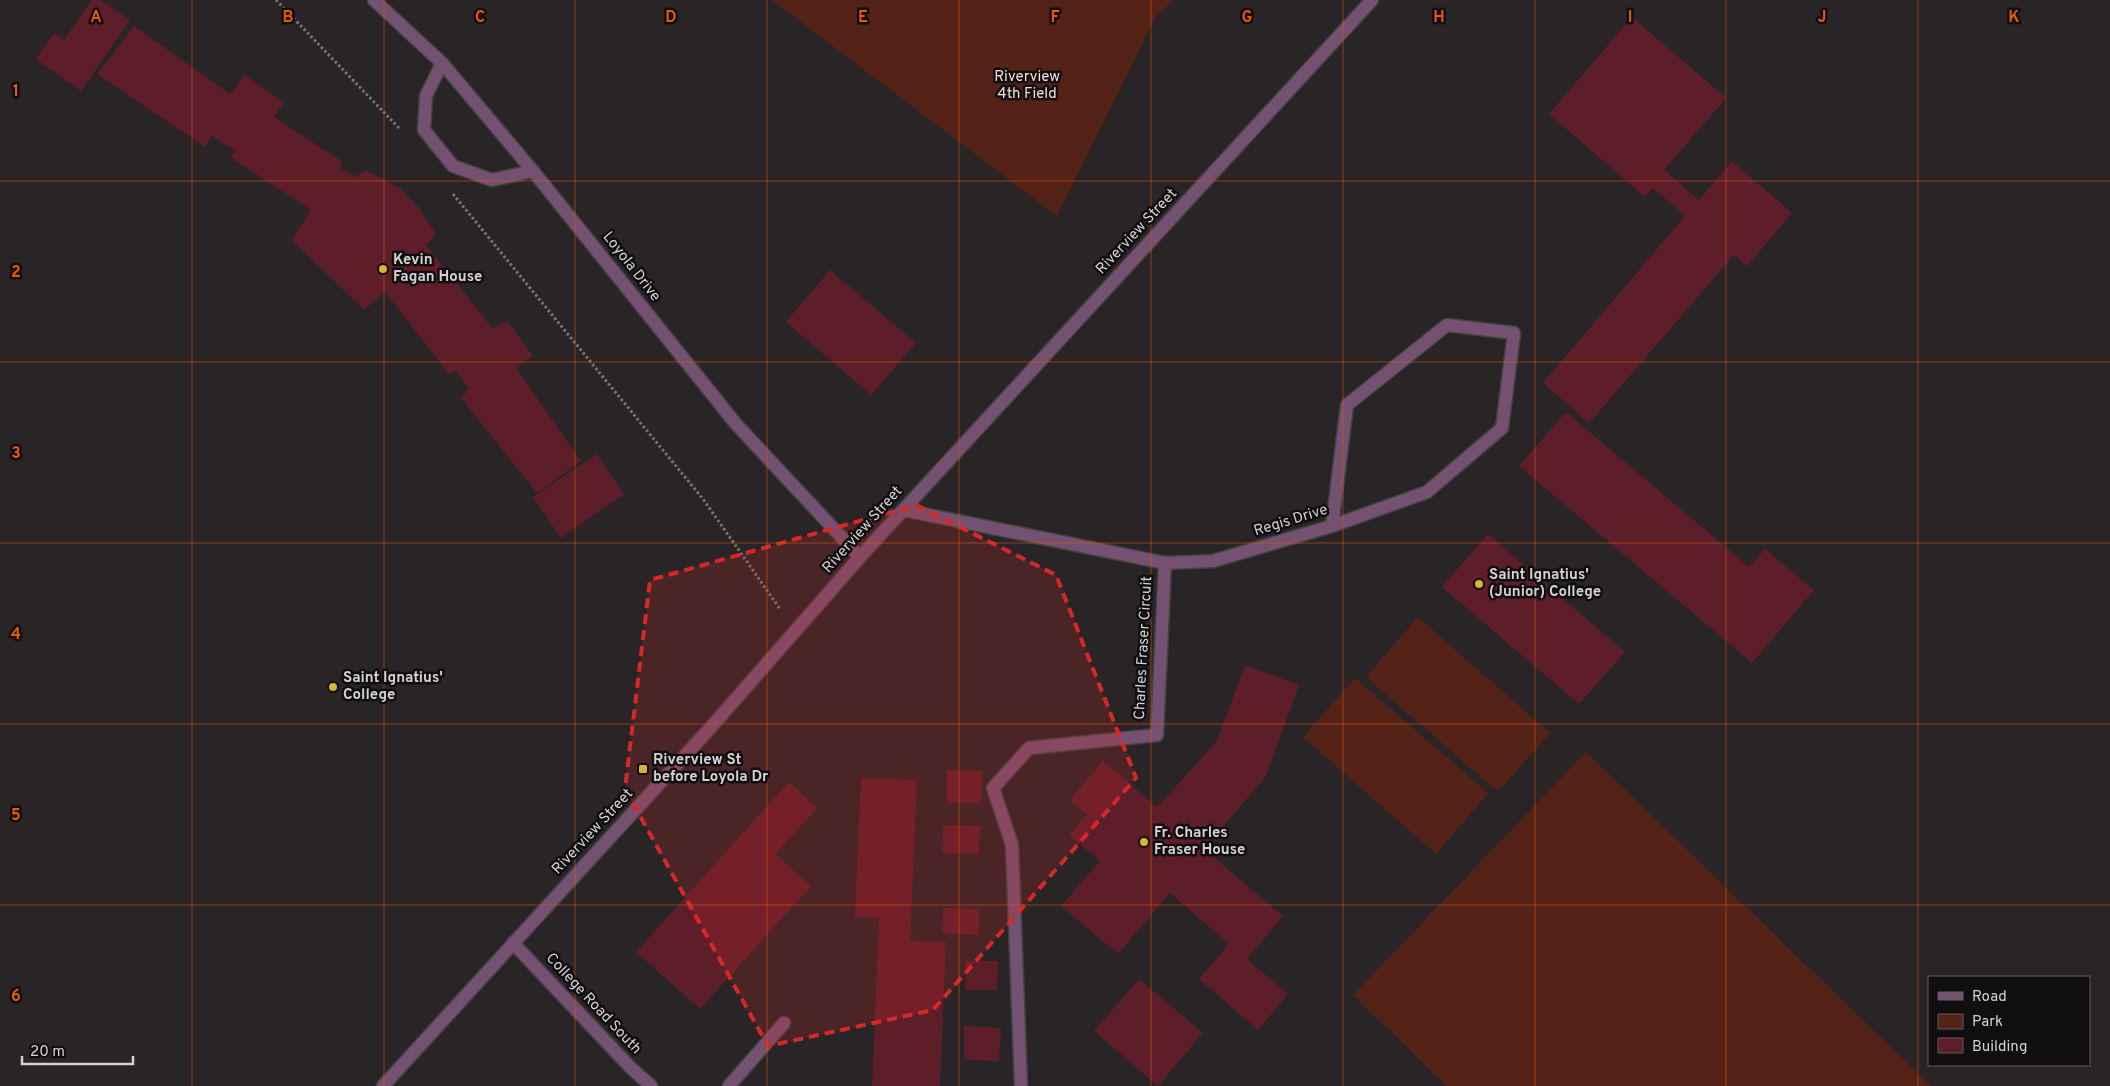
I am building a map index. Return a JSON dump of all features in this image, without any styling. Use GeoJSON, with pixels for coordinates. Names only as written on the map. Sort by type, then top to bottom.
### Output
{"type":"FeatureCollection","features":[{"type":"Feature","properties":{"kind":"street","name":"Loyola Drive"},"geometry":{"type":"LineString","coordinates":[[374,0],[442,63],[533,171],[736,424],[860,557]]}},
{"type":"Feature","properties":{"kind":"street","name":"Riverview Street"},"geometry":{"type":"LineString","coordinates":[[383,1086],[705,734],[860,557],[1372,0]]}},
{"type":"Feature","properties":{"kind":"street"},"geometry":{"type":"LineString","coordinates":[[442,63],[426,96],[424,130],[453,166],[492,180],[533,171]]}},
{"type":"Feature","properties":{"kind":"street","name":"Regis Drive"},"geometry":{"type":"LineString","coordinates":[[904,510],[1165,563],[1213,561],[1332,526],[1427,492],[1502,428],[1514,333],[1447,325],[1347,406],[1332,526]]}},
{"type":"Feature","properties":{"kind":"street","name":"Charles Fraser Circuit"},"geometry":{"type":"LineString","coordinates":[[1021,1086],[1012,845],[993,788],[1029,748],[1157,735],[1165,563]]}},
{"type":"Feature","properties":{"kind":"street","name":"College Road South"},"geometry":{"type":"LineString","coordinates":[[513,943],[630,1067],[651,1086]]}},
{"type":"Feature","properties":{"kind":"street"},"geometry":{"type":"LineString","coordinates":[[729,1086],[784,1023]]}},
{"type":"Feature","properties":{"kind":"path"},"geometry":{"type":"LineString","coordinates":[[276,0],[402,132]]}},
{"type":"Feature","properties":{"kind":"path"},"geometry":{"type":"LineString","coordinates":[[448,188],[703,499],[780,609]]}},
{"type":"Feature","properties":{"kind":"highlighted area"},"geometry":{"type":"Polygon","coordinates":[[[916,505],[1056,575],[1136,778],[933,1010],[768,1046],[625,789],[650,580],[916,505]]]}},
{"type":"Feature","properties":{"kind":"green space","name":"Riverview 4th Field"},"geometry":{"type":"Polygon","coordinates":[[[772,0],[1174,0],[1156,16],[1057,216],[772,0]]]}},
{"type":"Feature","properties":{"kind":"green space"},"geometry":{"type":"Polygon","coordinates":[[[1418,617],[1550,733],[1498,792],[1366,677],[1418,617]]]}},
{"type":"Feature","properties":{"kind":"green space"},"geometry":{"type":"Polygon","coordinates":[[[1355,678],[1488,793],[1436,854],[1303,737],[1355,678]]]}},
{"type":"Feature","properties":{"kind":"green space"},"geometry":{"type":"Polygon","coordinates":[[[1586,752],[1931,1086],[1447,1086],[1353,995],[1586,752]]]}},
{"type":"Feature","properties":{"kind":"building"},"geometry":{"type":"Polygon","coordinates":[[[92,0],[100,0],[130,20],[81,91],[36,59],[54,33],[64,40],[92,0]]]}},
{"type":"Feature","properties":{"kind":"building"},"geometry":{"type":"Polygon","coordinates":[[[1632,17],[1726,98],[1664,170],[1699,200],[1732,161],[1792,213],[1747,266],[1734,255],[1589,423],[1543,383],[1685,216],[1653,188],[1645,197],[1549,114],[1632,17]]]}},
{"type":"Feature","properties":{"kind":"building","name":"Kevin Fagan House"},"geometry":{"type":"Polygon","coordinates":[[[134,26],[230,94],[245,75],[284,103],[274,117],[343,162],[340,168],[355,177],[366,170],[401,189],[418,207],[436,234],[426,245],[493,329],[507,320],[533,356],[516,368],[581,461],[537,493],[461,398],[469,389],[456,371],[449,374],[385,292],[364,310],[292,240],[311,210],[230,157],[236,151],[212,136],[205,147],[97,74],[134,26]]]}},
{"type":"Feature","properties":{"kind":"building"},"geometry":{"type":"Polygon","coordinates":[[[830,270],[916,343],[871,395],[786,322],[830,270]]]}},
{"type":"Feature","properties":{"kind":"building"},"geometry":{"type":"Polygon","coordinates":[[[1566,412],[1749,567],[1765,549],[1814,590],[1752,663],[1519,466],[1566,412]]]}},
{"type":"Feature","properties":{"kind":"building"},"geometry":{"type":"Polygon","coordinates":[[[597,454],[624,494],[561,538],[533,497],[597,454]]]}},
{"type":"Feature","properties":{"kind":"building"},"geometry":{"type":"Polygon","coordinates":[[[1488,534],[1625,652],[1579,704],[1442,587],[1488,534]]]}},
{"type":"Feature","properties":{"kind":"building","name":"Fr. Charles Fraser House"},"geometry":{"type":"Polygon","coordinates":[[[1245,665],[1299,685],[1266,776],[1204,849],[1283,916],[1247,959],[1288,994],[1258,1030],[1199,979],[1229,944],[1170,893],[1118,954],[1061,906],[1100,861],[1069,835],[1087,815],[1070,800],[1103,761],[1157,807],[1217,741],[1245,665]]]}},
{"type":"Feature","properties":{"kind":"building"},"geometry":{"type":"Polygon","coordinates":[[[947,770],[982,771],[981,803],[947,803],[947,770]]]}},
{"type":"Feature","properties":{"kind":"building"},"geometry":{"type":"Polygon","coordinates":[[[861,778],[917,780],[910,941],[946,942],[940,1086],[872,1086],[879,918],[855,917],[861,778]]]}},
{"type":"Feature","properties":{"kind":"building"},"geometry":{"type":"Polygon","coordinates":[[[789,782],[817,808],[775,854],[811,886],[700,1009],[636,952],[789,782]]]}},
{"type":"Feature","properties":{"kind":"building"},"geometry":{"type":"Polygon","coordinates":[[[943,825],[980,826],[979,854],[942,853],[943,825]]]}},
{"type":"Feature","properties":{"kind":"building"},"geometry":{"type":"Polygon","coordinates":[[[943,908],[979,909],[979,935],[942,933],[943,908]]]}},
{"type":"Feature","properties":{"kind":"building"},"geometry":{"type":"Polygon","coordinates":[[[966,961],[998,961],[997,990],[965,990],[966,961]]]}},
{"type":"Feature","properties":{"kind":"building"},"geometry":{"type":"Polygon","coordinates":[[[1139,979],[1203,1033],[1158,1086],[1094,1031],[1139,979]]]}},
{"type":"Feature","properties":{"kind":"building"},"geometry":{"type":"Polygon","coordinates":[[[964,1026],[1001,1028],[999,1061],[964,1060],[964,1026]]]}},
{"type":"Feature","properties":{"kind":"place","name":"Kevin Fagan House"},"geometry":{"type":"Point","coordinates":[383,269]}},
{"type":"Feature","properties":{"kind":"place","name":"Saint Ignatius' (Junior) College"},"geometry":{"type":"Point","coordinates":[1479,584]}},
{"type":"Feature","properties":{"kind":"place","name":"Saint Ignatius' College"},"geometry":{"type":"Point","coordinates":[333,687]}},
{"type":"Feature","properties":{"kind":"place","name":"Riverview St before Loyola Dr"},"geometry":{"type":"Point","coordinates":[643,769]}},
{"type":"Feature","properties":{"kind":"place","name":"Fr. Charles Fraser House"},"geometry":{"type":"Point","coordinates":[1144,842]}}]}
